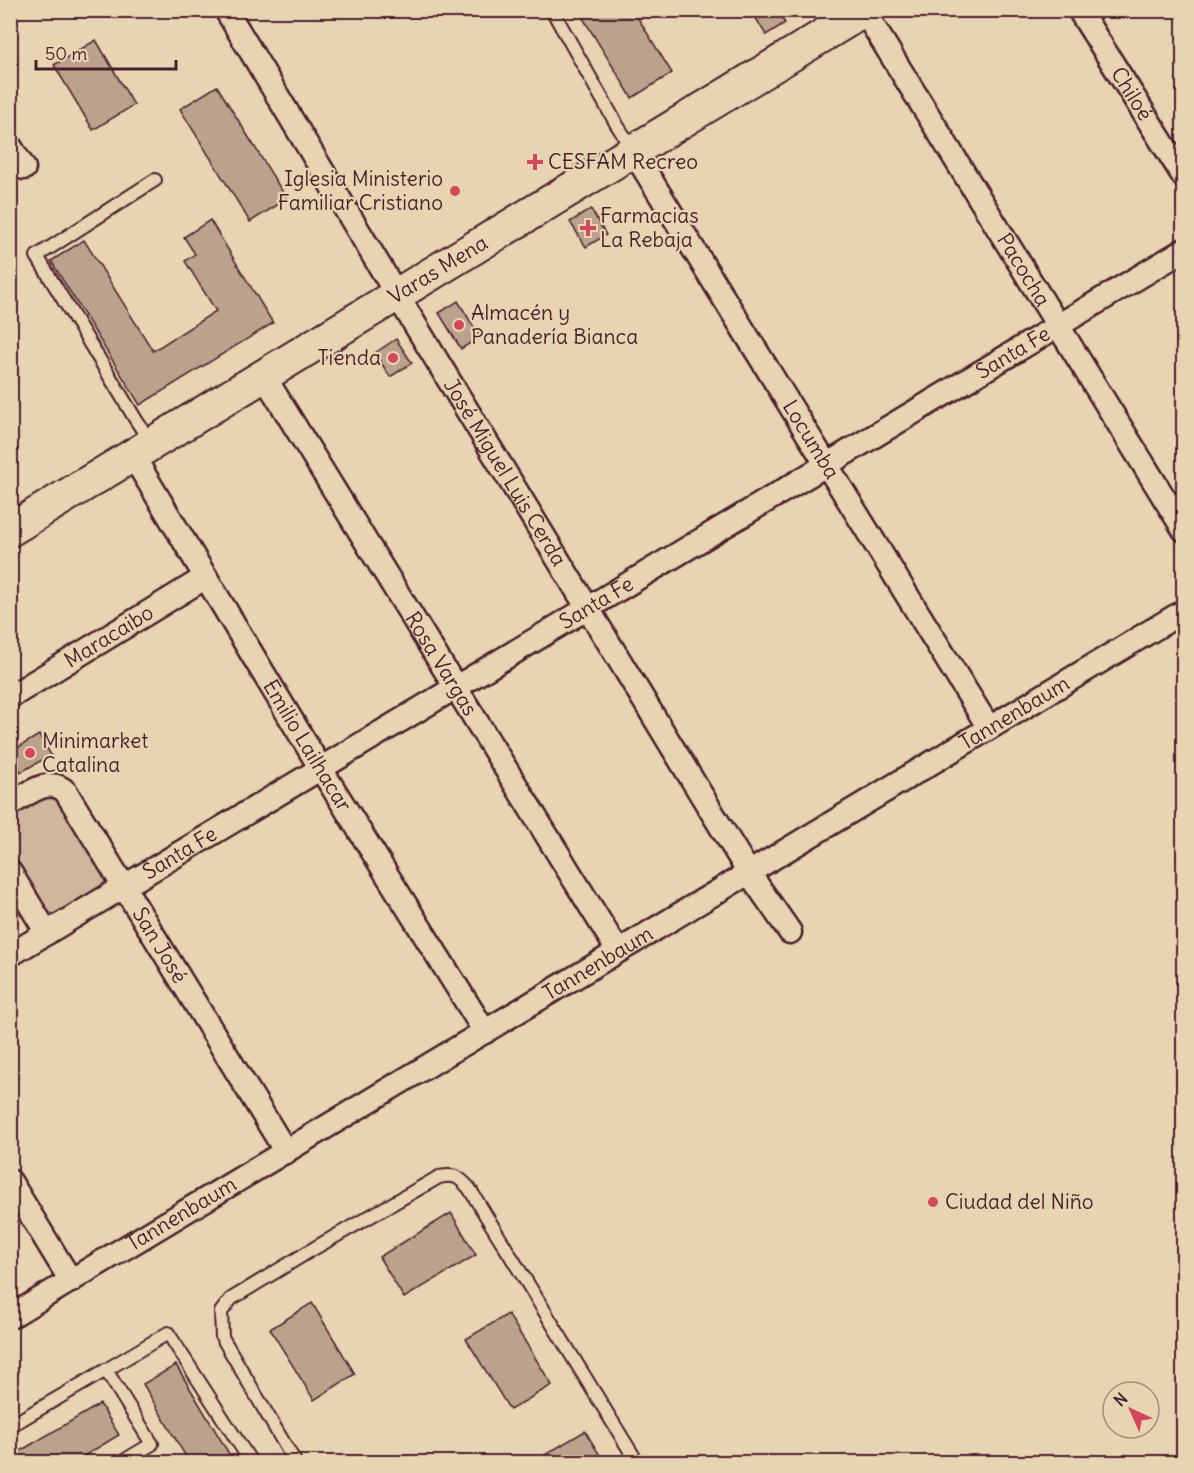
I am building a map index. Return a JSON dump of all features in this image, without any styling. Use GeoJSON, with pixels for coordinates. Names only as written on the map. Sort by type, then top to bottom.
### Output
{"type":"FeatureCollection","features":[{"type":"Feature","properties":{"kind":"street","name":"José Miguel Luis Cerda"},"geometry":{"type":"LineString","coordinates":[[225,10],[749,873],[790,932]]}},
{"type":"Feature","properties":{"kind":"street","name":"Chiloé"},"geometry":{"type":"LineString","coordinates":[[1079,10],[1184,177]]}},
{"type":"Feature","properties":{"kind":"street","name":"Varas Mena"},"geometry":{"type":"LineString","coordinates":[[10,530],[864,11]]}},
{"type":"Feature","properties":{"kind":"street","name":"Pacocha"},"geometry":{"type":"LineString","coordinates":[[864,11],[1184,530]]}},
{"type":"Feature","properties":{"kind":"street"},"geometry":{"type":"LineString","coordinates":[[10,146],[24,168]]}},
{"type":"Feature","properties":{"kind":"street","name":"Locumba"},"geometry":{"type":"LineString","coordinates":[[633,151],[989,728]]}},
{"type":"Feature","properties":{"kind":"street","name":"Santa Fe"},"geometry":{"type":"LineString","coordinates":[[10,955],[1184,250]]}},
{"type":"Feature","properties":{"kind":"street","name":"Rosa Vargas"},"geometry":{"type":"LineString","coordinates":[[264,376],[618,951]]}},
{"type":"Feature","properties":{"kind":"street","name":"Emilio Lailhacar"},"geometry":{"type":"LineString","coordinates":[[142,450],[207,578],[321,770],[485,1032]]}},
{"type":"Feature","properties":{"kind":"street","name":"Maracaibo"},"geometry":{"type":"LineString","coordinates":[[10,697],[207,578]]}},
{"type":"Feature","properties":{"kind":"street","name":"Tannenbaum"},"geometry":{"type":"LineString","coordinates":[[10,1317],[1184,611]]}},
{"type":"Feature","properties":{"kind":"street","name":"San José"},"geometry":{"type":"LineString","coordinates":[[10,804],[46,785],[63,789],[286,1152]]}},
{"type":"Feature","properties":{"kind":"street"},"geometry":{"type":"LineString","coordinates":[[10,872],[47,933]]}},
{"type":"Feature","properties":{"kind":"street"},"geometry":{"type":"LineString","coordinates":[[10,1181],[71,1281]]}},
{"type":"Feature","properties":{"kind":"lane"},"geometry":{"type":"LineString","coordinates":[[552,10],[633,151]]}},
{"type":"Feature","properties":{"kind":"lane"},"geometry":{"type":"LineString","coordinates":[[142,450],[136,420],[37,256],[155,180]]}},
{"type":"Feature","properties":{"kind":"lane"},"geometry":{"type":"LineString","coordinates":[[295,1462],[222,1336],[221,1312],[231,1299],[313,1249],[439,1177],[453,1175],[469,1188],[637,1462]]}},
{"type":"Feature","properties":{"kind":"lane"},"geometry":{"type":"LineString","coordinates":[[10,1426],[168,1333],[251,1462]]}},
{"type":"Feature","properties":{"kind":"lane"},"geometry":{"type":"LineString","coordinates":[[106,1370],[152,1444],[122,1462]]}},
{"type":"Feature","properties":{"kind":"shaded area"},"geometry":{"type":"Polygon","coordinates":[[[41,797],[59,799],[104,873],[104,883],[101,888],[54,914],[46,911],[11,853],[11,815],[41,797]]]}},
{"type":"Feature","properties":{"kind":"building"},"geometry":{"type":"Polygon","coordinates":[[[578,10],[633,10],[672,73],[632,98],[578,10]]]}},
{"type":"Feature","properties":{"kind":"building"},"geometry":{"type":"Polygon","coordinates":[[[751,10],[777,10],[785,23],[766,35],[751,10]]]}},
{"type":"Feature","properties":{"kind":"building"},"geometry":{"type":"Polygon","coordinates":[[[96,40],[134,105],[93,130],[54,65],[96,40]]]}},
{"type":"Feature","properties":{"kind":"building"},"geometry":{"type":"Polygon","coordinates":[[[217,86],[287,199],[250,222],[180,109],[217,86]]]}},
{"type":"Feature","properties":{"kind":"building","name":"Farmacias La Rebaja"},"geometry":{"type":"Polygon","coordinates":[[[591,209],[606,235],[586,247],[570,222],[591,209]]]}},
{"type":"Feature","properties":{"kind":"building"},"geometry":{"type":"Polygon","coordinates":[[[210,220],[273,323],[140,405],[51,261],[84,240],[153,351],[216,311],[185,261],[195,254],[184,237],[210,220]]]}},
{"type":"Feature","properties":{"kind":"building","name":"Almacén y Panadería Bianca"},"geometry":{"type":"Polygon","coordinates":[[[458,301],[480,337],[461,349],[439,313],[458,301]]]}},
{"type":"Feature","properties":{"kind":"building","name":"Tienda"},"geometry":{"type":"Polygon","coordinates":[[[396,339],[412,363],[390,377],[375,353],[396,339]]]}},
{"type":"Feature","properties":{"kind":"building","name":"Minimarket Catalina"},"geometry":{"type":"Polygon","coordinates":[[[39,735],[51,755],[21,772],[10,752],[39,735]]]}},
{"type":"Feature","properties":{"kind":"building"},"geometry":{"type":"Polygon","coordinates":[[[451,1213],[476,1255],[404,1298],[379,1257],[451,1213]]]}},
{"type":"Feature","properties":{"kind":"building"},"geometry":{"type":"Polygon","coordinates":[[[312,1303],[355,1374],[314,1400],[270,1329],[312,1303]]]}},
{"type":"Feature","properties":{"kind":"building"},"geometry":{"type":"Polygon","coordinates":[[[508,1314],[552,1385],[510,1410],[466,1339],[508,1314]]]}},
{"type":"Feature","properties":{"kind":"building"},"geometry":{"type":"Polygon","coordinates":[[[176,1365],[234,1462],[189,1462],[143,1384],[176,1365]]]}},
{"type":"Feature","properties":{"kind":"building"},"geometry":{"type":"Polygon","coordinates":[[[100,1404],[119,1435],[74,1462],[10,1462],[10,1457],[100,1404]]]}},
{"type":"Feature","properties":{"kind":"building"},"geometry":{"type":"Polygon","coordinates":[[[585,1431],[604,1462],[533,1462],[585,1431]]]}},
{"type":"Feature","properties":{"kind":"place","name":"CESFAM Recreo"},"geometry":{"type":"Point","coordinates":[535,162]}},
{"type":"Feature","properties":{"kind":"place","name":"Iglesia Ministerio Familiar Cristiano"},"geometry":{"type":"Point","coordinates":[455,191]}},
{"type":"Feature","properties":{"kind":"place","name":"Farmacias La Rebaja"},"geometry":{"type":"Point","coordinates":[588,228]}},
{"type":"Feature","properties":{"kind":"place","name":"Almacén y Panadería Bianca"},"geometry":{"type":"Point","coordinates":[459,325]}},
{"type":"Feature","properties":{"kind":"place","name":"Tienda"},"geometry":{"type":"Point","coordinates":[393,358]}},
{"type":"Feature","properties":{"kind":"place","name":"Minimarket Catalina"},"geometry":{"type":"Point","coordinates":[30,753]}},
{"type":"Feature","properties":{"kind":"place","name":"Ciudad del Niño"},"geometry":{"type":"Point","coordinates":[933,1202]}}]}
